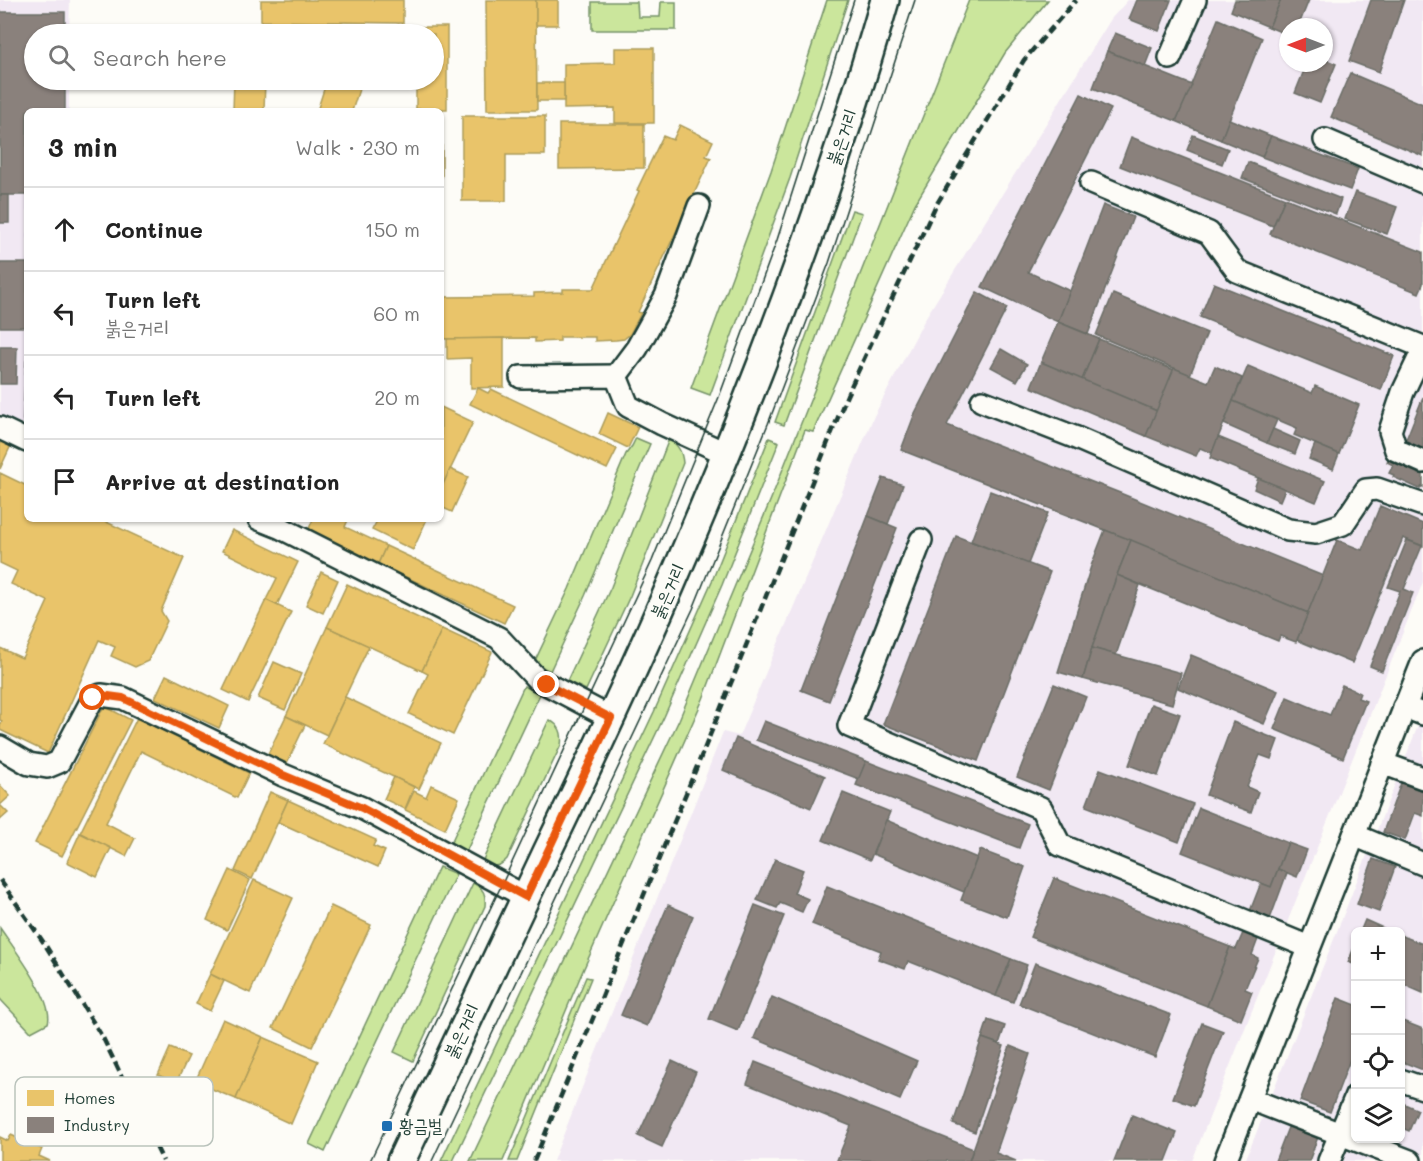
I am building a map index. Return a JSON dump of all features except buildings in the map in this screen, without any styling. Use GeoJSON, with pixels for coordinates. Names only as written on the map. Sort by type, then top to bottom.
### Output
{"type":"FeatureCollection","features":[{"type":"Feature","properties":{"kind":"main road","name":"붉은거리"},"geometry":{"type":"LineString","coordinates":[[401,1161],[611,718],[672,582],[741,415],[804,250],[885,0]]}},
{"type":"Feature","properties":{"kind":"street"},"geometry":{"type":"LineString","coordinates":[[1170,58],[1195,0]]}},
{"type":"Feature","properties":{"kind":"street"},"geometry":{"type":"LineString","coordinates":[[1325,140],[1423,182]]}},
{"type":"Feature","properties":{"kind":"street"},"geometry":{"type":"LineString","coordinates":[[1090,183],[1209,233],[1238,271],[1423,348],[1403,392],[1390,431],[1396,450],[1423,462]]}},
{"type":"Feature","properties":{"kind":"street"},"geometry":{"type":"LineString","coordinates":[[616,376],[637,348],[666,296],[699,206]]}},
{"type":"Feature","properties":{"kind":"street"},"geometry":{"type":"LineString","coordinates":[[616,376],[628,406],[725,453]]}},
{"type":"Feature","properties":{"kind":"street"},"geometry":{"type":"LineString","coordinates":[[521,377],[616,376]]}},
{"type":"Feature","properties":{"kind":"street"},"geometry":{"type":"LineString","coordinates":[[982,401],[1074,437],[1288,530],[1316,533],[1343,524],[1366,490],[1377,489],[1423,506]]}},
{"type":"Feature","properties":{"kind":"street"},"geometry":{"type":"LineString","coordinates":[[0,428],[24,440]]}},
{"type":"Feature","properties":{"kind":"street"},"geometry":{"type":"LineString","coordinates":[[266,522],[499,638],[537,680],[611,718]]}},
{"type":"Feature","properties":{"kind":"street"},"geometry":{"type":"LineString","coordinates":[[921,540],[849,726],[1041,808],[1060,844],[1310,947]]}},
{"type":"Feature","properties":{"kind":"street"},"geometry":{"type":"LineString","coordinates":[[1225,1161],[1382,763],[1414,711],[1423,661]]}},
{"type":"Feature","properties":{"kind":"street"},"geometry":{"type":"LineString","coordinates":[[0,747],[29,764],[47,767],[59,762],[93,698],[101,695],[123,698],[283,775],[362,808],[526,897]]}},
{"type":"Feature","properties":{"kind":"street"},"geometry":{"type":"LineString","coordinates":[[1382,763],[1423,777]]}},
{"type":"Feature","properties":{"kind":"street"},"geometry":{"type":"LineString","coordinates":[[1354,835],[1423,864]]}},
{"type":"Feature","properties":{"kind":"street"},"geometry":{"type":"LineString","coordinates":[[1405,1081],[1423,1088]]}},
{"type":"Feature","properties":{"kind":"street"},"geometry":{"type":"LineString","coordinates":[[1250,1099],[1410,1161]]}},
{"type":"Feature","properties":{"kind":"street"},"geometry":{"type":"LineString","coordinates":[[1329,1161],[1351,1108]]}},
{"type":"Feature","properties":{"kind":"shaded area"},"geometry":{"type":"Polygon","coordinates":[[[0,0],[70,0],[69,24],[24,24],[24,90],[69,90],[69,108],[24,108],[24,424],[10,423],[0,419],[0,0]]]}},
{"type":"Feature","properties":{"kind":"shaded area"},"geometry":{"type":"Polygon","coordinates":[[[1128,0],[1423,0],[1423,582],[1192,1161],[553,1161],[723,732],[739,736],[874,416],[926,317],[1111,19],[1128,0]]]}},
{"type":"Feature","properties":{"kind":"shaded area"},"geometry":{"type":"Polygon","coordinates":[[[1423,713],[1423,1161],[1245,1161],[1332,944],[1423,713]]]}},
{"type":"Feature","properties":{"kind":"green space"},"geometry":{"type":"Polygon","coordinates":[[[827,0],[848,0],[790,178],[710,395],[691,388],[771,171],[827,0]]]}},
{"type":"Feature","properties":{"kind":"green space"},"geometry":{"type":"Polygon","coordinates":[[[969,0],[1048,0],[1005,53],[915,204],[813,432],[805,430],[703,699],[581,975],[503,1161],[470,1161],[679,720],[771,499],[969,0]]]}},
{"type":"Feature","properties":{"kind":"green space"},"geometry":{"type":"Polygon","coordinates":[[[592,2],[637,2],[638,17],[660,17],[661,2],[676,2],[676,30],[592,30],[592,2]]]}},
{"type":"Feature","properties":{"kind":"green space"},"geometry":{"type":"Polygon","coordinates":[[[852,210],[862,213],[784,425],[775,422],[852,210]]]}},
{"type":"Feature","properties":{"kind":"green space"},"geometry":{"type":"Polygon","coordinates":[[[636,438],[650,444],[550,671],[534,663],[569,589],[626,454],[636,438]]]}},
{"type":"Feature","properties":{"kind":"green space"},"geometry":{"type":"Polygon","coordinates":[[[769,438],[779,442],[722,585],[664,717],[453,1161],[441,1161],[654,712],[712,581],[769,438]]]}},
{"type":"Feature","properties":{"kind":"green space"},"geometry":{"type":"Polygon","coordinates":[[[669,439],[679,450],[683,463],[630,596],[586,690],[567,681],[611,587],[669,439]]]}},
{"type":"Feature","properties":{"kind":"green space"},"geometry":{"type":"Polygon","coordinates":[[[524,686],[540,694],[465,854],[449,847],[524,686]]]}},
{"type":"Feature","properties":{"kind":"green space"},"geometry":{"type":"Polygon","coordinates":[[[549,720],[560,730],[561,745],[507,859],[498,865],[486,864],[482,862],[549,720]]]}},
{"type":"Feature","properties":{"kind":"green space"},"geometry":{"type":"Polygon","coordinates":[[[439,867],[456,874],[325,1152],[309,1144],[439,867]]]}},
{"type":"Feature","properties":{"kind":"green space"},"geometry":{"type":"Polygon","coordinates":[[[473,883],[484,892],[485,906],[413,1061],[394,1052],[473,883]]]}},
{"type":"Feature","properties":{"kind":"green space"},"geometry":{"type":"Polygon","coordinates":[[[0,928],[32,974],[45,1002],[48,1023],[31,1032],[0,999],[0,928]]]}},
{"type":"Feature","properties":{"kind":"green space"},"geometry":{"type":"Polygon","coordinates":[[[586,977],[591,978],[517,1161],[509,1161],[586,977]]]}},
{"type":"Feature","properties":{"kind":"tram line"},"geometry":{"type":"LineString","coordinates":[[370,1161],[652,561],[719,397],[777,240],[854,0]]}},
{"type":"Feature","properties":{"kind":"tram line"},"geometry":{"type":"LineString","coordinates":[[432,1161],[693,609],[768,424],[829,263],[915,0]]}},
{"type":"Feature","properties":{"kind":"railway"},"geometry":{"type":"LineString","coordinates":[[534,1161],[847,395],[935,207],[1024,60],[1076,0]]}},
{"type":"Feature","properties":{"kind":"railway"},"geometry":{"type":"LineString","coordinates":[[0,880],[44,943],[103,1038],[122,1077]]}},
{"type":"Feature","properties":{"kind":"railway"},"geometry":{"type":"LineString","coordinates":[[156,1146],[163,1161]]}},
{"type":"Feature","properties":{"kind":"place","name":"황금벌"},"geometry":{"type":"Point","coordinates":[387,1126]}},
{"type":"Feature","properties":{"kind":"route"},"geometry":{"type":"LineString","coordinates":[[93,698],[101,695],[123,698],[283,775],[362,808],[526,897],[611,718],[547,685]]}}]}
